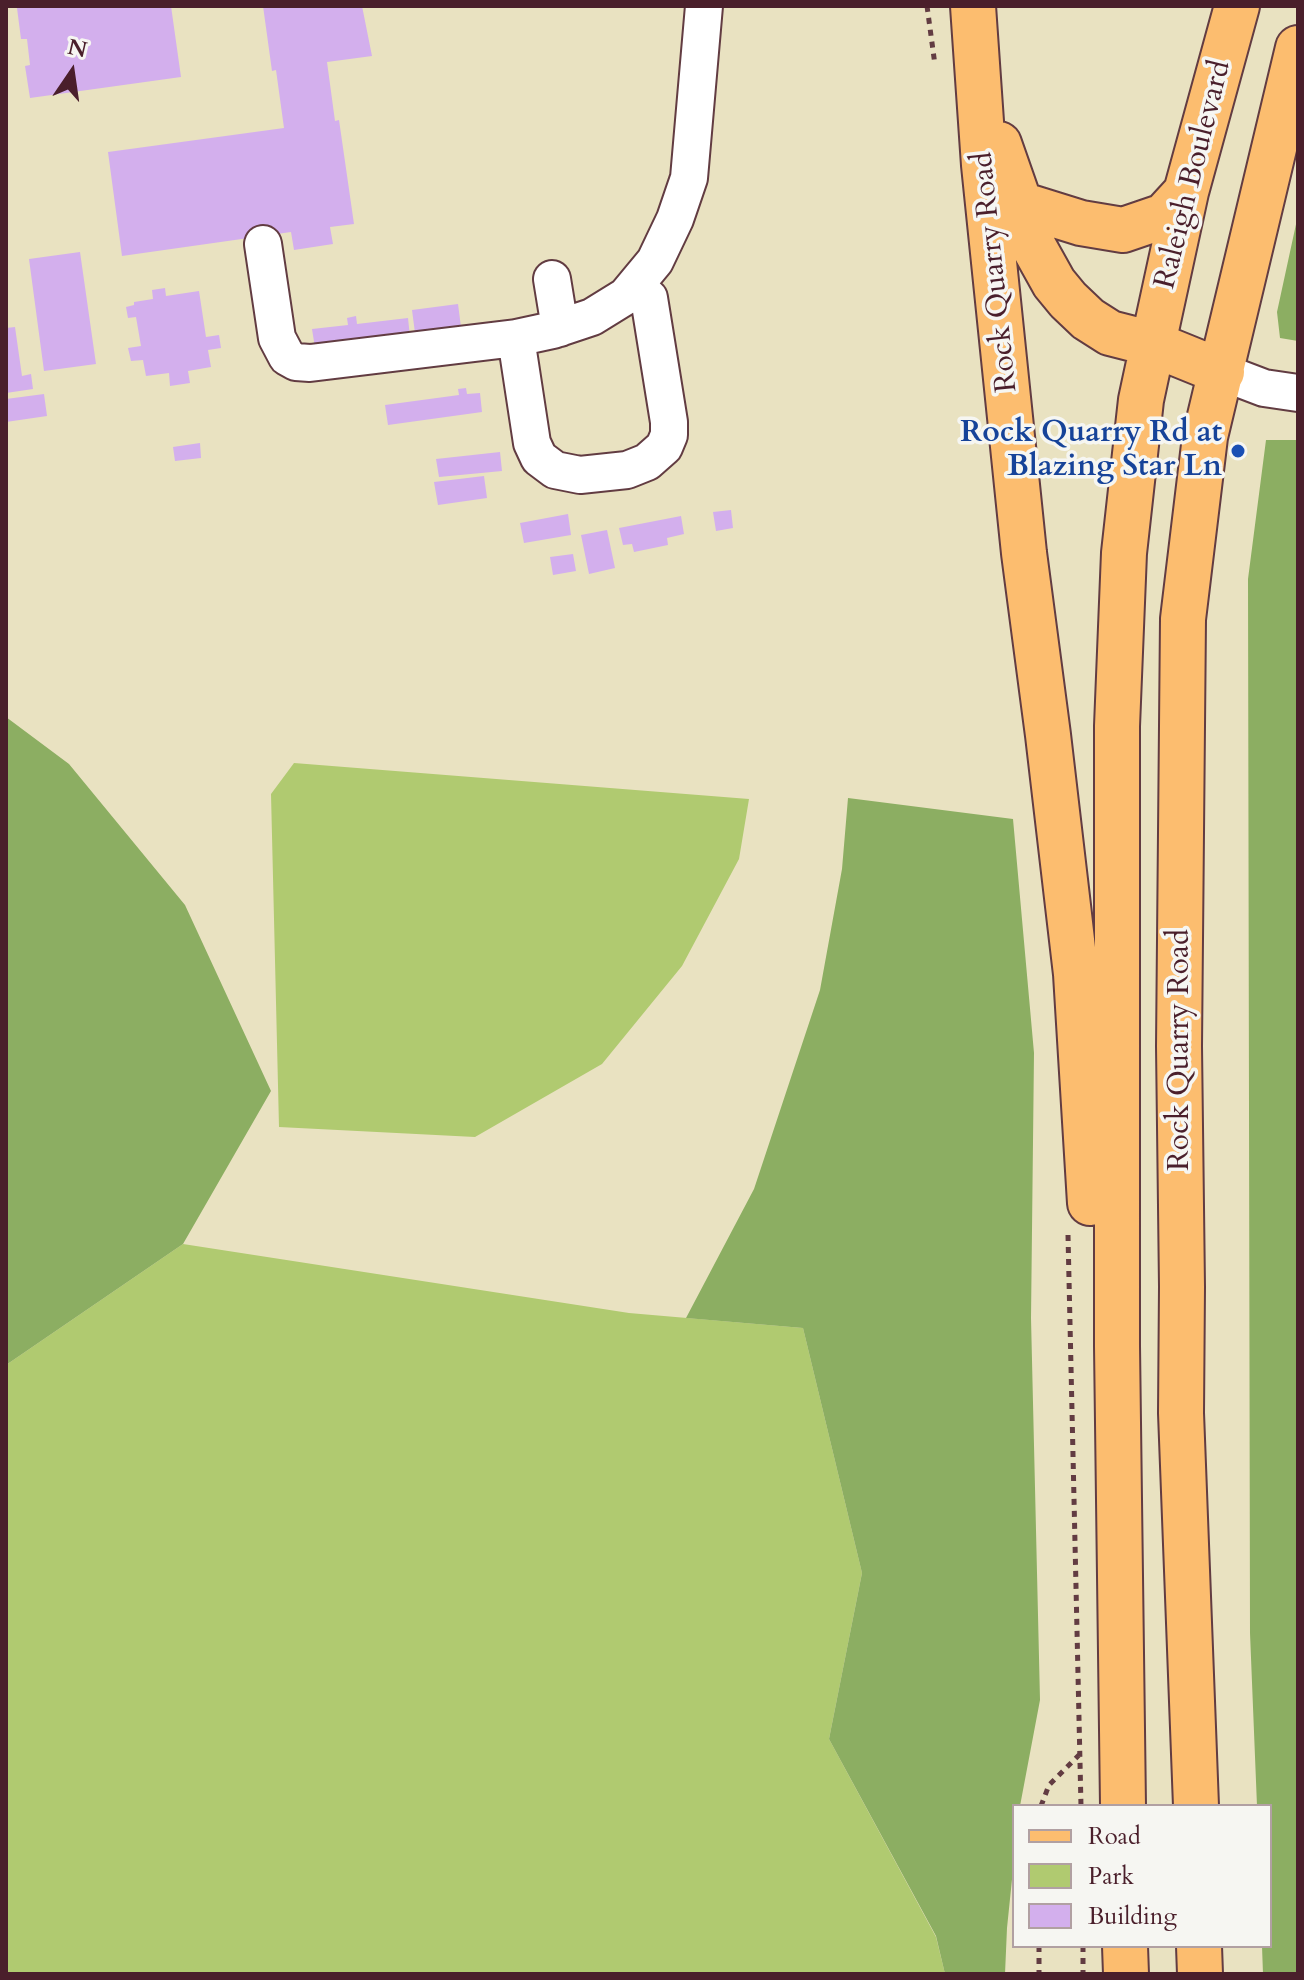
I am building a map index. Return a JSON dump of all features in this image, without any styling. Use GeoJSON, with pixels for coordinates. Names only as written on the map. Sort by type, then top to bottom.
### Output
{"type":"FeatureCollection","features":[{"type":"Feature","properties":{"kind":"main road","name":"Rock Quarry Road"},"geometry":{"type":"LineString","coordinates":[[973,6],[985,180],[1024,553],[1076,974],[1092,1232],[1101,1294],[1117,1346]]}},
{"type":"Feature","properties":{"kind":"main road","name":"Raleigh Boulevard"},"geometry":{"type":"LineString","coordinates":[[1153,344],[1186,192],[1237,6]]}},
{"type":"Feature","properties":{"kind":"main road"},"geometry":{"type":"LineString","coordinates":[[1222,372],[1298,48]]}},
{"type":"Feature","properties":{"kind":"main road","name":"Rock Quarry Road"},"geometry":{"type":"LineString","coordinates":[[981,104],[1004,153],[1020,204],[1041,219],[1087,285],[1153,344],[1222,372],[1205,437],[1183,619],[1179,1046],[1181,1413],[1196,1804]]}},
{"type":"Feature","properties":{"kind":"main road"},"geometry":{"type":"LineString","coordinates":[[1020,204],[1081,223],[1123,230],[1164,216],[1186,192]]}},
{"type":"Feature","properties":{"kind":"main road","name":"Rock Quarry Road"},"geometry":{"type":"LineString","coordinates":[[1123,1804],[1117,1346],[1117,712],[1124,553],[1141,400],[1153,344]]}},
{"type":"Feature","properties":{"kind":"main road"},"geometry":{"type":"LineString","coordinates":[[1125,1948],[1126,1974]]}},
{"type":"Feature","properties":{"kind":"main road"},"geometry":{"type":"LineString","coordinates":[[1199,1948],[1200,1974]]}},
{"type":"Feature","properties":{"kind":"street"},"geometry":{"type":"LineString","coordinates":[[263,244],[277,338],[287,357],[296,362],[310,363],[516,338],[592,317],[626,296],[635,286],[655,261],[675,219],[689,178],[704,6]]}},
{"type":"Feature","properties":{"kind":"street"},"geometry":{"type":"LineString","coordinates":[[552,279],[560,328]]}},
{"type":"Feature","properties":{"kind":"street"},"geometry":{"type":"LineString","coordinates":[[516,338],[532,443],[539,458],[555,470],[580,475],[627,470],[647,462],[664,447],[669,435],[669,422],[649,298],[635,286]]}},
{"type":"Feature","properties":{"kind":"street"},"geometry":{"type":"LineString","coordinates":[[1222,372],[1264,388],[1298,393]]}},
{"type":"Feature","properties":{"kind":"path"},"geometry":{"type":"LineString","coordinates":[[1042,1804],[1049,1785],[1079,1754]]}},
{"type":"Feature","properties":{"kind":"path"},"geometry":{"type":"LineString","coordinates":[[1039,1948],[1039,1974]]}},
{"type":"Feature","properties":{"kind":"path"},"geometry":{"type":"LineString","coordinates":[[1083,1948],[1083,1974]]}},
{"type":"Feature","properties":{"kind":"green space"},"geometry":{"type":"Polygon","coordinates":[[[1298,215],[1298,341],[1280,338],[1277,312],[1298,215]]]}},
{"type":"Feature","properties":{"kind":"green space"},"geometry":{"type":"Polygon","coordinates":[[[1266,440],[1298,440],[1298,1974],[1263,1974],[1262,1948],[1272,1948],[1272,1804],[1257,1804],[1250,1633],[1248,579],[1266,440]]]}},
{"type":"Feature","properties":{"kind":"green space"},"geometry":{"type":"Polygon","coordinates":[[[6,717],[69,764],[185,905],[271,1091],[183,1244],[6,1365],[6,717]]]}},
{"type":"Feature","properties":{"kind":"green space"},"geometry":{"type":"Polygon","coordinates":[[[294,763],[749,799],[739,859],[682,966],[602,1064],[475,1137],[279,1127],[271,794],[294,763]]]}},
{"type":"Feature","properties":{"kind":"green space"},"geometry":{"type":"Polygon","coordinates":[[[848,798],[1013,819],[1034,1053],[1031,1318],[1040,1700],[1020,1804],[1012,1804],[1012,1879],[1005,1974],[945,1974],[936,1936],[829,1739],[862,1573],[803,1328],[686,1318],[754,1189],[820,990],[842,869],[848,798]]]}},
{"type":"Feature","properties":{"kind":"green space"},"geometry":{"type":"Polygon","coordinates":[[[183,1244],[629,1313],[803,1328],[862,1573],[829,1739],[936,1937],[945,1974],[6,1974],[6,1365],[183,1244]]]}},
{"type":"Feature","properties":{"kind":"building"},"geometry":{"type":"Polygon","coordinates":[[[171,6],[181,77],[30,98],[25,66],[30,65],[27,39],[21,39],[17,8],[171,6]]]}},
{"type":"Feature","properties":{"kind":"building"},"geometry":{"type":"Polygon","coordinates":[[[263,6],[362,6],[372,56],[327,62],[354,224],[330,227],[333,244],[294,250],[291,232],[122,256],[108,152],[284,128],[263,6]]]}},
{"type":"Feature","properties":{"kind":"building"},"geometry":{"type":"Polygon","coordinates":[[[80,252],[96,364],[44,371],[29,259],[80,252]]]}},
{"type":"Feature","properties":{"kind":"building"},"geometry":{"type":"Polygon","coordinates":[[[165,288],[166,296],[199,291],[206,337],[219,335],[221,348],[208,350],[211,367],[188,371],[190,383],[170,386],[169,373],[146,376],[143,360],[131,361],[128,348],[141,346],[136,317],[128,318],[126,307],[134,305],[134,302],[153,299],[152,290],[165,288]]]}},
{"type":"Feature","properties":{"kind":"building"},"geometry":{"type":"Polygon","coordinates":[[[458,304],[461,327],[415,333],[412,310],[458,304]]]}},
{"type":"Feature","properties":{"kind":"building"},"geometry":{"type":"Polygon","coordinates":[[[356,316],[357,324],[408,318],[410,337],[315,348],[312,329],[348,325],[347,318],[356,316]]]}},
{"type":"Feature","properties":{"kind":"building"},"geometry":{"type":"Polygon","coordinates":[[[15,327],[22,376],[31,374],[33,389],[6,393],[6,328],[15,327]]]}},
{"type":"Feature","properties":{"kind":"building"},"geometry":{"type":"Polygon","coordinates":[[[466,388],[467,394],[480,393],[482,412],[388,425],[385,405],[459,395],[458,389],[466,388]]]}},
{"type":"Feature","properties":{"kind":"building"},"geometry":{"type":"Polygon","coordinates":[[[44,394],[47,416],[6,422],[6,399],[44,394]]]}},
{"type":"Feature","properties":{"kind":"building"},"geometry":{"type":"Polygon","coordinates":[[[200,443],[201,458],[175,461],[173,447],[200,443]]]}},
{"type":"Feature","properties":{"kind":"building"},"geometry":{"type":"Polygon","coordinates":[[[500,452],[502,471],[439,477],[436,459],[500,452]]]}},
{"type":"Feature","properties":{"kind":"building"},"geometry":{"type":"Polygon","coordinates":[[[484,476],[487,498],[438,505],[434,482],[484,476]]]}},
{"type":"Feature","properties":{"kind":"building"},"geometry":{"type":"Polygon","coordinates":[[[731,510],[733,528],[716,531],[713,512],[731,510]]]}},
{"type":"Feature","properties":{"kind":"building"},"geometry":{"type":"Polygon","coordinates":[[[568,514],[571,535],[524,543],[520,523],[568,514]]]}},
{"type":"Feature","properties":{"kind":"building"},"geometry":{"type":"Polygon","coordinates":[[[681,516],[684,534],[667,538],[668,545],[634,552],[632,544],[623,545],[619,528],[681,516]]]}},
{"type":"Feature","properties":{"kind":"building"},"geometry":{"type":"Polygon","coordinates":[[[607,530],[615,568],[589,574],[581,535],[607,530]]]}},
{"type":"Feature","properties":{"kind":"building"},"geometry":{"type":"Polygon","coordinates":[[[573,554],[576,571],[553,575],[550,557],[573,554]]]}},
{"type":"Feature","properties":{"kind":"place","name":"Rock Quarry Rd at Blazing Star Ln"},"geometry":{"type":"Point","coordinates":[1238,451]}}]}
